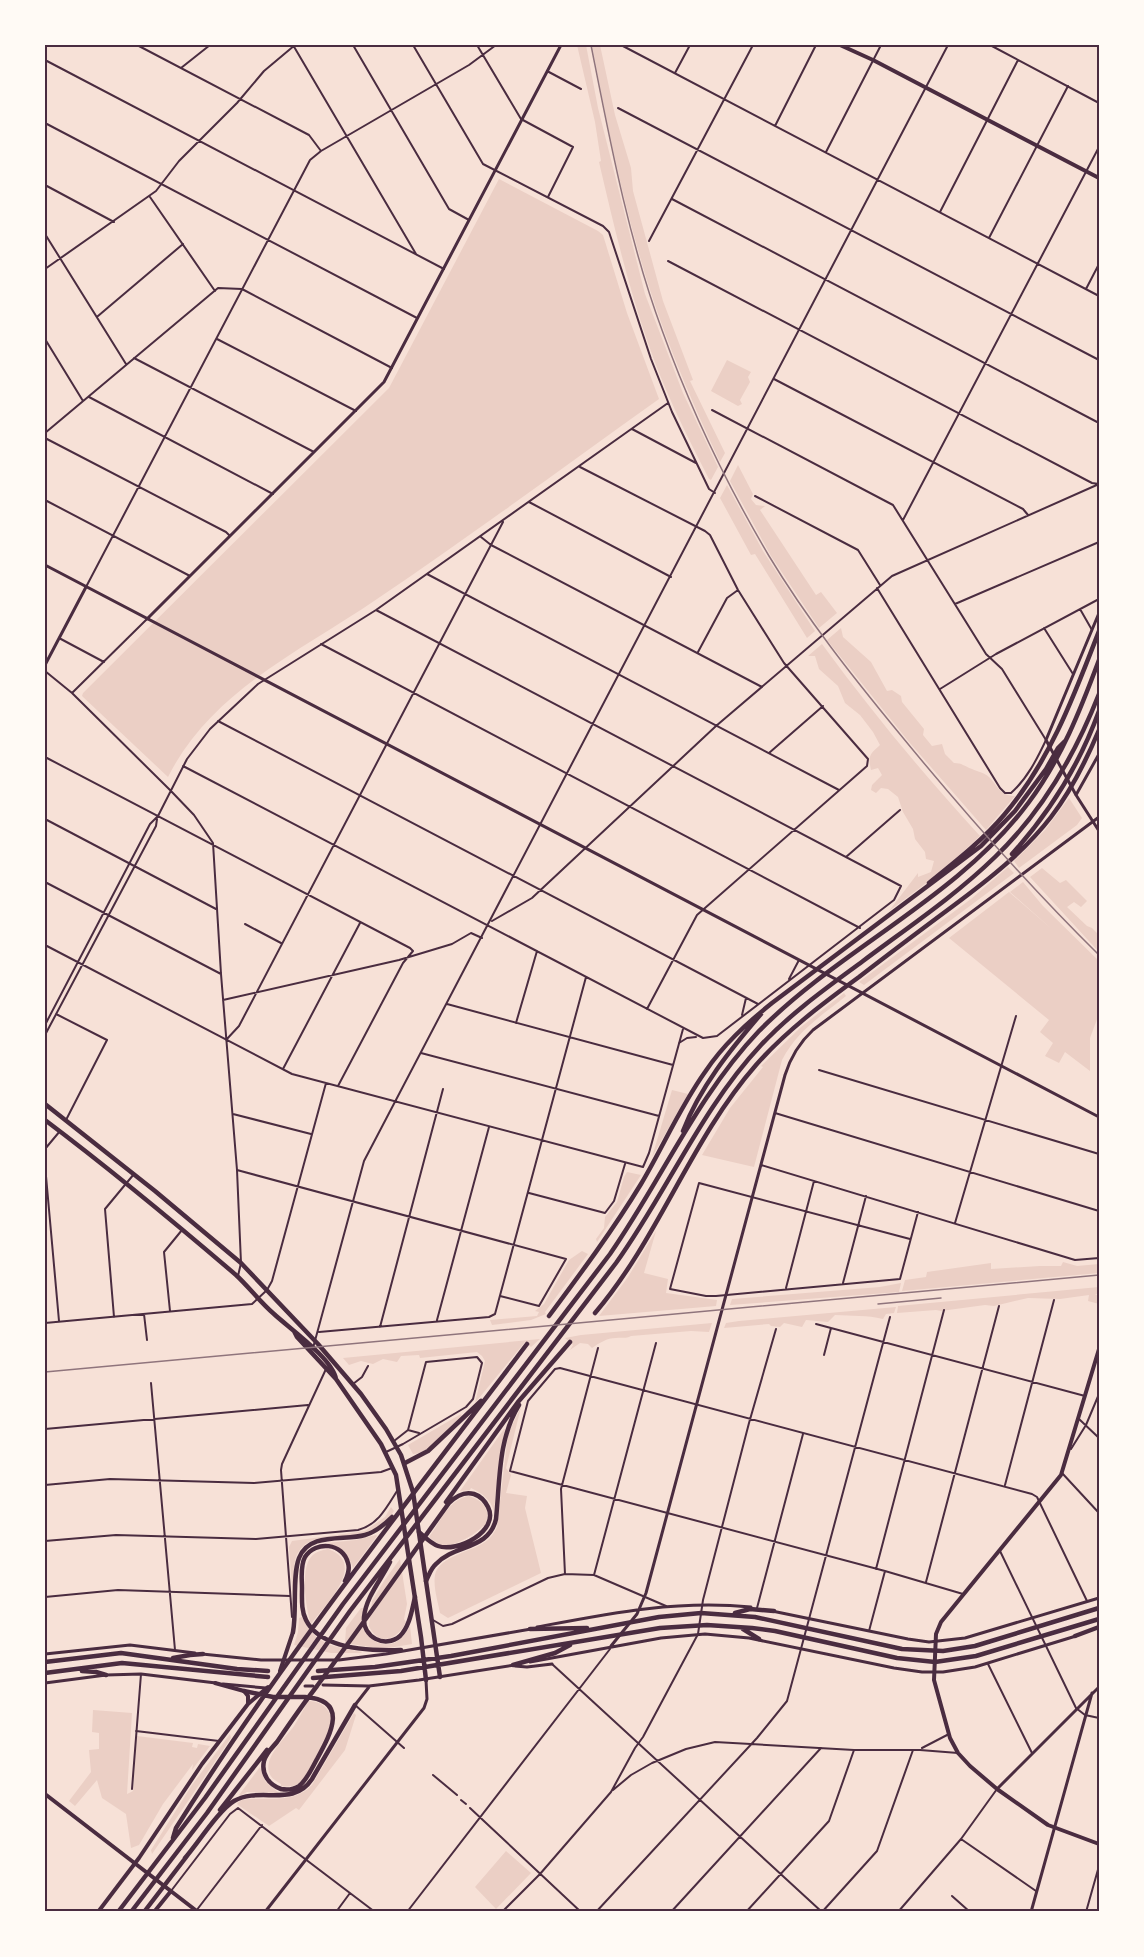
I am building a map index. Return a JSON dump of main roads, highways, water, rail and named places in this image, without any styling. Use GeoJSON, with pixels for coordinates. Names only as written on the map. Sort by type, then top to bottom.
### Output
{"type":"FeatureCollection","features":[{"type":"Feature","properties":{"kind":"main road"},"geometry":{"type":"LineString","coordinates":[[840,45],[1099,178]]}},
{"type":"Feature","properties":{"kind":"main road"},"geometry":{"type":"LineString","coordinates":[[549,1316],[634,1195],[706,1070],[739,1031],[804,979],[900,908],[971,852],[1008,819],[1069,710],[1099,631]]}},
{"type":"Feature","properties":{"kind":"main road"},"geometry":{"type":"LineString","coordinates":[[118,1912],[171,1843],[396,1534],[610,1254],[710,1092],[742,1051],[778,1014],[977,859],[1047,771],[1058,748],[1068,739],[1099,660]]}},
{"type":"Feature","properties":{"kind":"main road"},"geometry":{"type":"LineString","coordinates":[[131,1912],[202,1820],[338,1628],[621,1257],[729,1083],[774,1032],[825,989],[950,896],[984,867],[1018,832],[1055,783],[1071,757],[1099,694]]}},
{"type":"Feature","properties":{"kind":"main road"},"geometry":{"type":"LineString","coordinates":[[1026,842],[1076,767],[1099,711]]}},
{"type":"Feature","properties":{"kind":"main road"},"geometry":{"type":"LineString","coordinates":[[595,1313],[628,1268],[741,1083],[783,1036],[833,995],[991,875],[1044,825],[1079,773],[1099,730]]}},
{"type":"Feature","properties":{"kind":"main road"},"geometry":{"type":"LineString","coordinates":[[678,1144],[691,1112],[717,1069],[737,1041],[769,1006]]}},
{"type":"Feature","properties":{"kind":"main road"},"geometry":{"type":"LineString","coordinates":[[1099,1040],[1099,1056]]}},
{"type":"Feature","properties":{"kind":"main road"},"geometry":{"type":"LineString","coordinates":[[45,1104],[241,1263],[353,1385],[394,1441],[405,1463],[413,1492],[439,1675]]}},
{"type":"Feature","properties":{"kind":"main road"},"geometry":{"type":"LineString","coordinates":[[45,1120],[238,1277],[313,1348],[335,1373],[336,1379]]}},
{"type":"Feature","properties":{"kind":"main road"},"geometry":{"type":"LineString","coordinates":[[294,1331],[297,1338],[336,1379],[386,1452],[393,1468],[399,1489],[426,1677]]}},
{"type":"Feature","properties":{"kind":"main road"},"geometry":{"type":"LineString","coordinates":[[185,1858],[290,1723],[500,1427],[570,1342]]}},
{"type":"Feature","properties":{"kind":"main road"},"geometry":{"type":"LineString","coordinates":[[171,1843],[176,1828],[194,1799],[333,1600],[393,1518],[528,1344]]}},
{"type":"Feature","properties":{"kind":"main road"},"geometry":{"type":"LineString","coordinates":[[1099,1349],[1062,1473],[939,1625],[934,1673],[949,1734],[963,1760],[997,1789],[1054,1827],[1099,1844]]}},
{"type":"Feature","properties":{"kind":"main road"},"geometry":{"type":"LineString","coordinates":[[393,1468],[421,1456],[432,1448],[495,1386]]}},
{"type":"Feature","properties":{"kind":"main road"},"geometry":{"type":"LineString","coordinates":[[426,1581],[440,1560],[481,1541],[493,1531],[507,1430],[513,1416],[532,1387]]}},
{"type":"Feature","properties":{"kind":"main road"},"geometry":{"type":"LineString","coordinates":[[419,1532],[436,1546],[455,1546],[483,1531],[489,1521],[489,1509],[484,1500],[475,1495],[459,1495],[449,1503],[429,1529]]}},
{"type":"Feature","properties":{"kind":"main road"},"geometry":{"type":"LineString","coordinates":[[98,1912],[135,1863],[192,1777],[248,1704],[272,1683],[285,1661],[296,1617],[297,1566],[304,1549],[319,1541],[357,1537],[371,1533],[393,1518]]}},
{"type":"Feature","properties":{"kind":"main road"},"geometry":{"type":"LineString","coordinates":[[333,1600],[347,1577],[348,1561],[338,1549],[321,1546],[308,1554],[303,1564],[302,1603],[304,1617],[308,1624],[321,1637],[337,1643],[368,1650],[401,1650]]}},
{"type":"Feature","properties":{"kind":"main road"},"geometry":{"type":"LineString","coordinates":[[397,1550],[366,1609],[364,1622],[368,1632],[380,1641],[398,1637],[407,1624],[415,1597]]}},
{"type":"Feature","properties":{"kind":"main road"},"geometry":{"type":"LineString","coordinates":[[318,1671],[375,1667],[451,1656],[631,1622],[701,1613],[731,1614],[908,1650],[935,1652],[968,1648],[1099,1608]]}},
{"type":"Feature","properties":{"kind":"main road"},"geometry":{"type":"LineString","coordinates":[[731,1614],[750,1609],[774,1611]]}},
{"type":"Feature","properties":{"kind":"main road"},"geometry":{"type":"LineString","coordinates":[[313,1678],[401,1671],[660,1628],[700,1625],[735,1626],[804,1637],[897,1659],[935,1662],[969,1658],[1099,1618]]}},
{"type":"Feature","properties":{"kind":"main road"},"geometry":{"type":"LineString","coordinates":[[735,1626],[749,1631],[759,1640]]}},
{"type":"Feature","properties":{"kind":"main road"},"geometry":{"type":"LineString","coordinates":[[530,1629],[602,1627]]}},
{"type":"Feature","properties":{"kind":"main road"},"geometry":{"type":"LineString","coordinates":[[1075,1636],[1099,1628]]}},
{"type":"Feature","properties":{"kind":"main road"},"geometry":{"type":"LineString","coordinates":[[513,1665],[555,1653],[577,1642]]}},
{"type":"Feature","properties":{"kind":"main road"},"geometry":{"type":"LineString","coordinates":[[45,1662],[121,1653],[268,1674],[141,1664],[45,1673]]}},
{"type":"Feature","properties":{"kind":"main road"},"geometry":{"type":"LineString","coordinates":[[168,1659],[190,1654],[203,1654]]}},
{"type":"Feature","properties":{"kind":"main road"},"geometry":{"type":"LineString","coordinates":[[70,1671],[96,1672],[106,1675]]}},
{"type":"Feature","properties":{"kind":"main road"},"geometry":{"type":"LineString","coordinates":[[215,1683],[273,1697],[317,1699],[326,1704],[333,1716],[331,1732],[305,1779],[297,1787],[285,1790],[270,1783],[263,1766],[266,1756],[284,1730]]}},
{"type":"Feature","properties":{"kind":"main road"},"geometry":{"type":"LineString","coordinates":[[244,1691],[248,1696],[248,1704]]}},
{"type":"Feature","properties":{"kind":"main road"},"geometry":{"type":"LineString","coordinates":[[144,1912],[223,1811],[236,1800],[252,1796],[292,1795],[304,1789],[355,1705]]}},
{"type":"Feature","properties":{"kind":"main road"},"geometry":{"type":"LineString","coordinates":[[45,1794],[197,1911]]}},
{"type":"Feature","properties":{"kind":"main road"},"geometry":{"type":"LineString","coordinates":[[154,1912],[171,1891]]}},
{"type":"Feature","properties":{"kind":"railway"},"geometry":{"type":"LineString","coordinates":[[591,45],[621,189],[650,295],[697,417],[753,529],[814,625],[881,712],[996,847],[1099,955]]}},
{"type":"Feature","properties":{"kind":"railway"},"geometry":{"type":"LineString","coordinates":[[45,1372],[1099,1275]]}},
{"type":"Feature","properties":{"kind":"railway"},"geometry":{"type":"LineString","coordinates":[[878,1304],[941,1298]]}}]}
